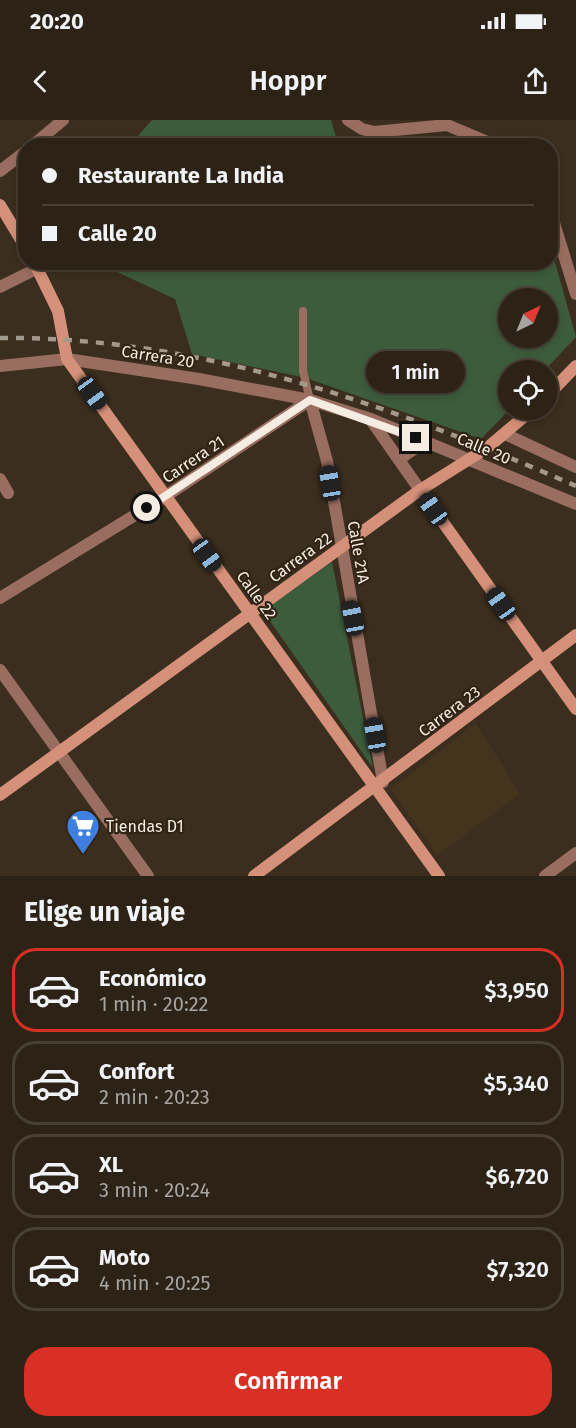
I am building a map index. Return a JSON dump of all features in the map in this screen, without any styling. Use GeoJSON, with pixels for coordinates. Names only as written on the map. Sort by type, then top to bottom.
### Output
{"type":"FeatureCollection","features":[{"type":"Feature","properties":{"kind":"street"},"geometry":{"type":"LineString","coordinates":[[42,138],[63,120]]}},
{"type":"Feature","properties":{"kind":"street"},"geometry":{"type":"LineString","coordinates":[[348,120],[362,129],[388,132],[451,123],[481,138]]}},
{"type":"Feature","properties":{"kind":"street"},"geometry":{"type":"LineString","coordinates":[[0,171],[18,157]]}},
{"type":"Feature","properties":{"kind":"street"},"geometry":{"type":"LineString","coordinates":[[0,205],[18,235]]}},
{"type":"Feature","properties":{"kind":"street"},"geometry":{"type":"LineString","coordinates":[[558,236],[576,294]]}},
{"type":"Feature","properties":{"kind":"street"},"geometry":{"type":"LineString","coordinates":[[0,287],[28,270]]}},
{"type":"Feature","properties":{"kind":"street","name":"Calle 22"},"geometry":{"type":"LineString","coordinates":[[38,270],[58,311],[67,359],[249,613],[379,785],[439,876]]}},
{"type":"Feature","properties":{"kind":"street","name":"Carrera 20"},"geometry":{"type":"LineString","coordinates":[[0,366],[67,359],[199,379],[310,400]]}},
{"type":"Feature","properties":{"kind":"street"},"geometry":{"type":"LineString","coordinates":[[558,385],[576,366]]}},
{"type":"Feature","properties":{"kind":"street","name":"Calle 20"},"geometry":{"type":"LineString","coordinates":[[310,400],[371,419],[576,504]]}},
{"type":"Feature","properties":{"kind":"street","name":"Carrera 21"},"geometry":{"type":"LineString","coordinates":[[0,598],[166,496],[310,400]]}},
{"type":"Feature","properties":{"kind":"street","name":"Calle 21A"},"geometry":{"type":"LineString","coordinates":[[310,400],[327,461],[379,785]]}},
{"type":"Feature","properties":{"kind":"street"},"geometry":{"type":"LineString","coordinates":[[371,419],[576,709]]}},
{"type":"Feature","properties":{"kind":"street","name":"Carrera 22"},"geometry":{"type":"LineString","coordinates":[[0,795],[420,490],[469,460],[520,420]]}},
{"type":"Feature","properties":{"kind":"street"},"geometry":{"type":"LineString","coordinates":[[504,434],[576,466]]}},
{"type":"Feature","properties":{"kind":"street"},"geometry":{"type":"LineString","coordinates":[[0,478],[8,493]]}},
{"type":"Feature","properties":{"kind":"street","name":"Carrera 23"},"geometry":{"type":"LineString","coordinates":[[254,876],[379,785],[576,635]]}},
{"type":"Feature","properties":{"kind":"street"},"geometry":{"type":"LineString","coordinates":[[0,670],[148,876]]}},
{"type":"Feature","properties":{"kind":"street"},"geometry":{"type":"LineString","coordinates":[[544,876],[576,853]]}},
{"type":"Feature","properties":{"kind":"lane"},"geometry":{"type":"LineString","coordinates":[[303,311],[303,371],[310,400]]}},
{"type":"Feature","properties":{"kind":"lane"},"geometry":{"type":"LineString","coordinates":[[400,461],[428,442]]}},
{"type":"Feature","properties":{"kind":"shaded area"},"geometry":{"type":"Polygon","coordinates":[[[476,723],[520,794],[437,855],[391,789],[476,723]]]}},
{"type":"Feature","properties":{"kind":"green space"},"geometry":{"type":"Polygon","coordinates":[[[152,120],[331,120],[338,138],[136,138],[152,120]]]}},
{"type":"Feature","properties":{"kind":"green space"},"geometry":{"type":"Polygon","coordinates":[[[113,270],[557,270],[576,337],[554,360],[498,360],[499,420],[481,439],[306,378],[192,354],[175,299],[113,270]]]}},
{"type":"Feature","properties":{"kind":"green space"},"geometry":{"type":"Polygon","coordinates":[[[332,562],[373,768],[263,611],[332,562]]]}},
{"type":"Feature","properties":{"kind":"railway"},"geometry":{"type":"LineString","coordinates":[[0,338],[75,341],[149,349],[223,363],[367,404],[438,429],[576,486]]}},
{"type":"Feature","properties":{"kind":"place","name":"Tiendas D1"},"geometry":{"type":"Point","coordinates":[83,855]}},
{"type":"Feature","properties":{"kind":"route"},"geometry":{"type":"LineString","coordinates":[[147,508],[310,400],[371,419],[416,438]]}}]}
